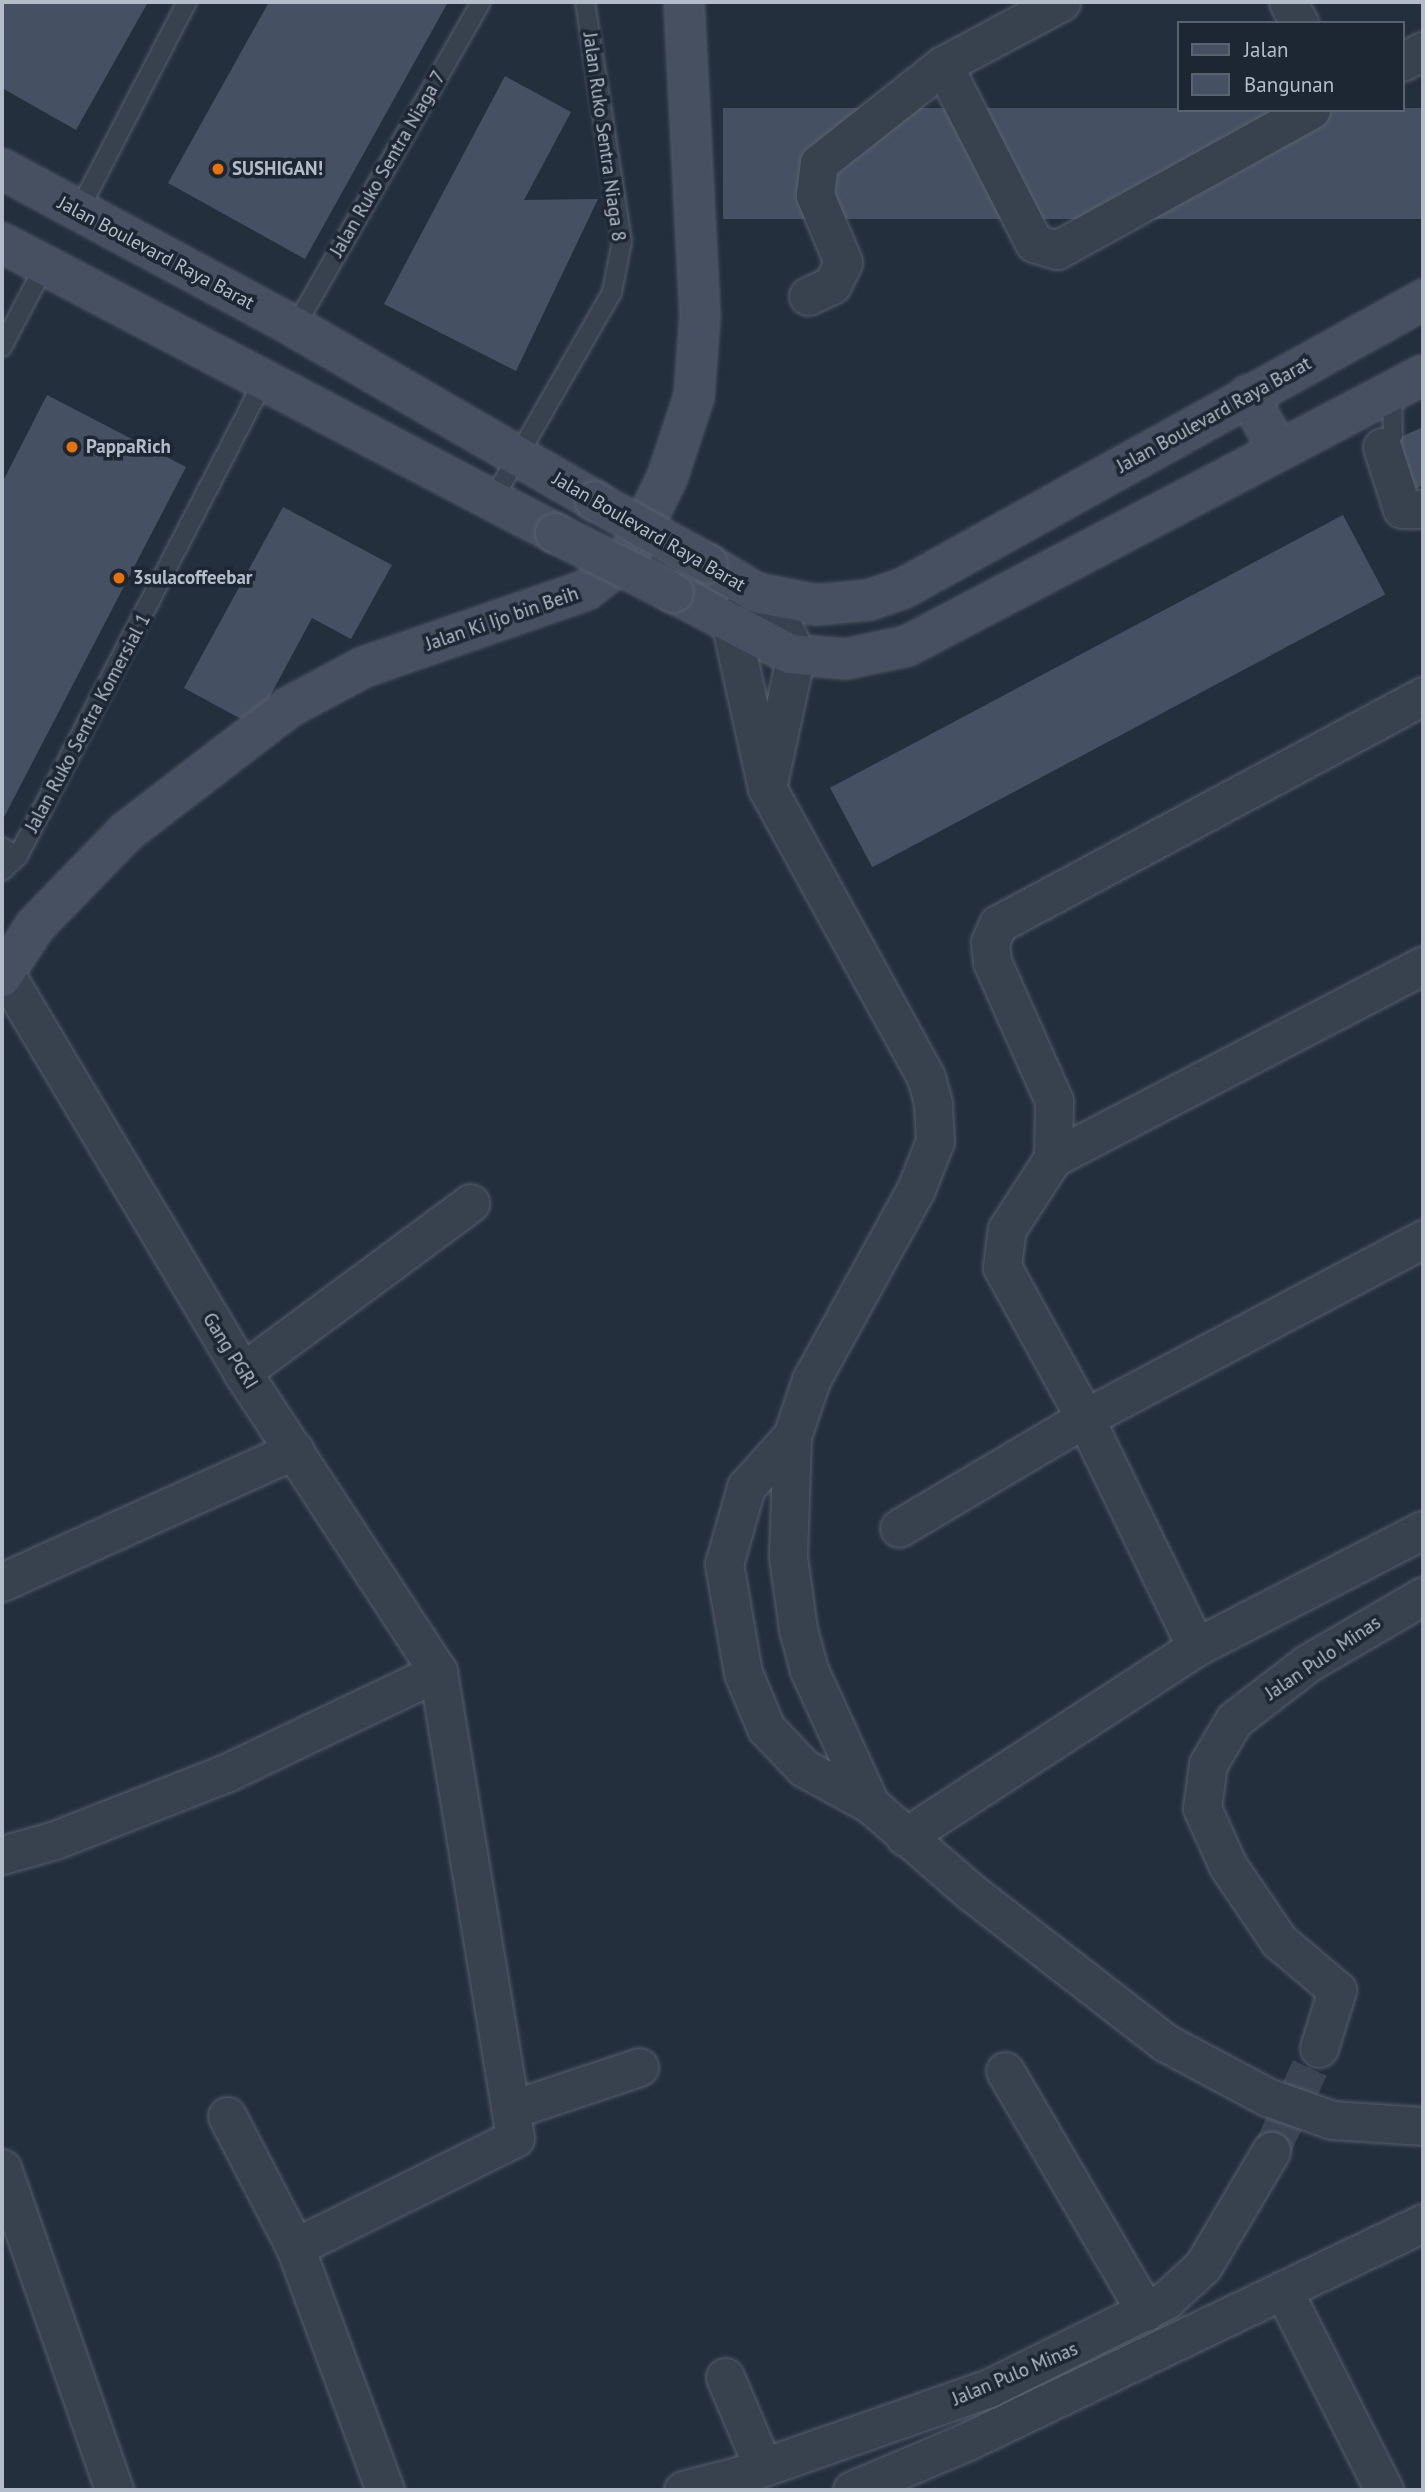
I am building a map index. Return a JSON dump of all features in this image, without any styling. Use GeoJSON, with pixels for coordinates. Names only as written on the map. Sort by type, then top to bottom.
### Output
{"type":"FeatureCollection","features":[{"type":"Feature","properties":{"kind":"main road","name":"Jalan Ki Ijo bin Beih"},"geometry":{"type":"LineString","coordinates":[[3,975],[35,926],[126,832],[289,707],[364,667],[586,590],[628,557],[667,478],[694,397],[700,316],[684,2]]}},
{"type":"Feature","properties":{"kind":"main road","name":"Jalan Boulevard Raya Barat"},"geometry":{"type":"LineString","coordinates":[[2,169],[438,407],[518,457],[756,593],[816,605],[869,600],[904,588],[1423,300]]}},
{"type":"Feature","properties":{"kind":"main road","name":"Jalan Boulevard Raya Barat"},"geometry":{"type":"LineString","coordinates":[[2,243],[262,384],[674,593],[731,626],[796,654],[846,659],[907,646],[1408,384]]}},
{"type":"Feature","properties":{"kind":"main road"},"geometry":{"type":"LineString","coordinates":[[1248,396],[1278,450]]}},
{"type":"Feature","properties":{"kind":"main road"},"geometry":{"type":"LineString","coordinates":[[413,461],[438,407]]}},
{"type":"Feature","properties":{"kind":"street"},"geometry":{"type":"LineString","coordinates":[[808,296],[832,285],[843,262],[815,195],[820,163],[943,65],[1061,2]]}},
{"type":"Feature","properties":{"kind":"street"},"geometry":{"type":"LineString","coordinates":[[1288,2],[1298,21]]}},
{"type":"Feature","properties":{"kind":"street"},"geometry":{"type":"LineString","coordinates":[[1404,61],[1423,51]]}},
{"type":"Feature","properties":{"kind":"street"},"geometry":{"type":"LineString","coordinates":[[943,65],[1034,243],[1057,250],[1307,112]]}},
{"type":"Feature","properties":{"kind":"street"},"geometry":{"type":"LineString","coordinates":[[1382,447],[1402,509],[1423,509]]}},
{"type":"Feature","properties":{"kind":"street"},"geometry":{"type":"LineString","coordinates":[[767,788],[796,654],[775,610],[756,593],[731,626],[767,788],[926,1077],[933,1104],[935,1141],[916,1189],[811,1380],[792,1436],[788,1557],[798,1629],[809,1670],[870,1804]]}},
{"type":"Feature","properties":{"kind":"street"},"geometry":{"type":"LineString","coordinates":[[1053,1158],[1054,1101],[992,962],[990,942],[998,924],[1423,696]]}},
{"type":"Feature","properties":{"kind":"street"},"geometry":{"type":"LineString","coordinates":[[1196,1647],[1085,1418],[1002,1267],[1000,1254],[1007,1229],[1053,1158],[1423,965]]}},
{"type":"Feature","properties":{"kind":"street","name":"Gang PGRI"},"geometry":{"type":"LineString","coordinates":[[3,975],[242,1372],[438,1672]]}},
{"type":"Feature","properties":{"kind":"street"},"geometry":{"type":"LineString","coordinates":[[242,1372],[470,1203]]}},
{"type":"Feature","properties":{"kind":"street"},"geometry":{"type":"LineString","coordinates":[[899,1528],[1085,1418],[1423,1238]]}},
{"type":"Feature","properties":{"kind":"street"},"geometry":{"type":"LineString","coordinates":[[792,1436],[746,1487],[724,1564],[732,1628],[766,1728],[804,1768],[870,1804],[905,1837],[1166,2043],[1267,2097],[1332,2120],[1423,2126]]}},
{"type":"Feature","properties":{"kind":"street"},"geometry":{"type":"LineString","coordinates":[[2,1582],[295,1450]]}},
{"type":"Feature","properties":{"kind":"street"},"geometry":{"type":"LineString","coordinates":[[905,1837],[1196,1647],[1423,1530]]}},
{"type":"Feature","properties":{"kind":"street","name":"Jalan Pulo Minas"},"geometry":{"type":"LineString","coordinates":[[1319,2048],[1336,1990],[1279,1941],[1228,1866],[1202,1808],[1208,1764],[1234,1720],[1307,1663],[1423,1596]]}},
{"type":"Feature","properties":{"kind":"street"},"geometry":{"type":"LineString","coordinates":[[2,1855],[55,1840],[226,1773],[438,1672],[513,2109],[515,2138],[505,2148],[295,2248]]}},
{"type":"Feature","properties":{"kind":"street"},"geometry":{"type":"LineString","coordinates":[[513,2109],[639,2067]]}},
{"type":"Feature","properties":{"kind":"street"},"geometry":{"type":"LineString","coordinates":[[1004,2071],[1146,2312]]}},
{"type":"Feature","properties":{"kind":"street"},"geometry":{"type":"LineString","coordinates":[[227,2116],[295,2248],[384,2490]]}},
{"type":"Feature","properties":{"kind":"street","name":"Jalan Pulo Minas"},"geometry":{"type":"LineString","coordinates":[[683,2490],[763,2467],[989,2388],[1146,2312],[1203,2266],[1271,2151]]}},
{"type":"Feature","properties":{"kind":"street"},"geometry":{"type":"LineString","coordinates":[[2,2168],[114,2490]]}},
{"type":"Feature","properties":{"kind":"street"},"geometry":{"type":"LineString","coordinates":[[852,2490],[1284,2292],[1423,2223]]}},
{"type":"Feature","properties":{"kind":"street"},"geometry":{"type":"LineString","coordinates":[[1284,2292],[1384,2490]]}},
{"type":"Feature","properties":{"kind":"street"},"geometry":{"type":"LineString","coordinates":[[725,2377],[763,2467]]}},
{"type":"Feature","properties":{"kind":"lane"},"geometry":{"type":"LineString","coordinates":[[78,212],[187,2]]}},
{"type":"Feature","properties":{"kind":"lane","name":"Jalan Ruko Sentra Niaga 7"},"geometry":{"type":"LineString","coordinates":[[295,327],[481,2]]}},
{"type":"Feature","properties":{"kind":"lane","name":"Jalan Ruko Sentra Niaga 8"},"geometry":{"type":"LineString","coordinates":[[492,501],[612,292],[622,241],[585,2]]}},
{"type":"Feature","properties":{"kind":"lane"},"geometry":{"type":"LineString","coordinates":[[2,347],[44,267]]}},
{"type":"Feature","properties":{"kind":"lane","name":"Jalan Ruko Sentra Komersial 1"},"geometry":{"type":"LineString","coordinates":[[2,871],[18,856],[262,384]]}},
{"type":"Feature","properties":{"kind":"lane"},"geometry":{"type":"LineString","coordinates":[[1382,447],[1393,435],[1408,384]]}},
{"type":"Feature","properties":{"kind":"lane"},"geometry":{"type":"LineString","coordinates":[[2,847],[18,856]]}},
{"type":"Feature","properties":{"kind":"building"},"geometry":{"type":"Polygon","coordinates":[[[2,2],[148,2],[76,130],[2,88],[2,2]]]}},
{"type":"Feature","properties":{"kind":"building"},"geometry":{"type":"Polygon","coordinates":[[[269,2],[448,2],[305,259],[168,183],[269,2]]]}},
{"type":"Feature","properties":{"kind":"building"},"geometry":{"type":"Polygon","coordinates":[[[505,76],[571,112],[524,200],[598,199],[516,371],[384,304],[505,76]]]}},
{"type":"Feature","properties":{"kind":"building"},"geometry":{"type":"Polygon","coordinates":[[[723,108],[1176,108],[1176,112],[1404,112],[1404,108],[1423,108],[1423,219],[723,219],[723,108]]]}},
{"type":"Feature","properties":{"kind":"building"},"geometry":{"type":"Polygon","coordinates":[[[47,395],[186,467],[2,821],[2,483],[47,395]]]}},
{"type":"Feature","properties":{"kind":"building"},"geometry":{"type":"Polygon","coordinates":[[[1423,427],[1423,485],[1415,489],[1398,438],[1423,427]]]}},
{"type":"Feature","properties":{"kind":"building"},"geometry":{"type":"Polygon","coordinates":[[[283,507],[392,565],[351,639],[312,618],[254,726],[184,688],[283,507]]]}},
{"type":"Feature","properties":{"kind":"building"},"geometry":{"type":"Polygon","coordinates":[[[1343,515],[1385,594],[872,867],[830,788],[1343,515]]]}},
{"type":"Feature","properties":{"kind":"tunnel"},"geometry":{"type":"LineString","coordinates":[[1271,2151],[1319,2048]]}},
{"type":"Feature","properties":{"kind":"place","name":"SUSHIGAN!"},"geometry":{"type":"Point","coordinates":[218,169]}},
{"type":"Feature","properties":{"kind":"place","name":"PappaRich"},"geometry":{"type":"Point","coordinates":[72,447]}},
{"type":"Feature","properties":{"kind":"place","name":"3sulacoffeebar"},"geometry":{"type":"Point","coordinates":[119,578]}}]}
